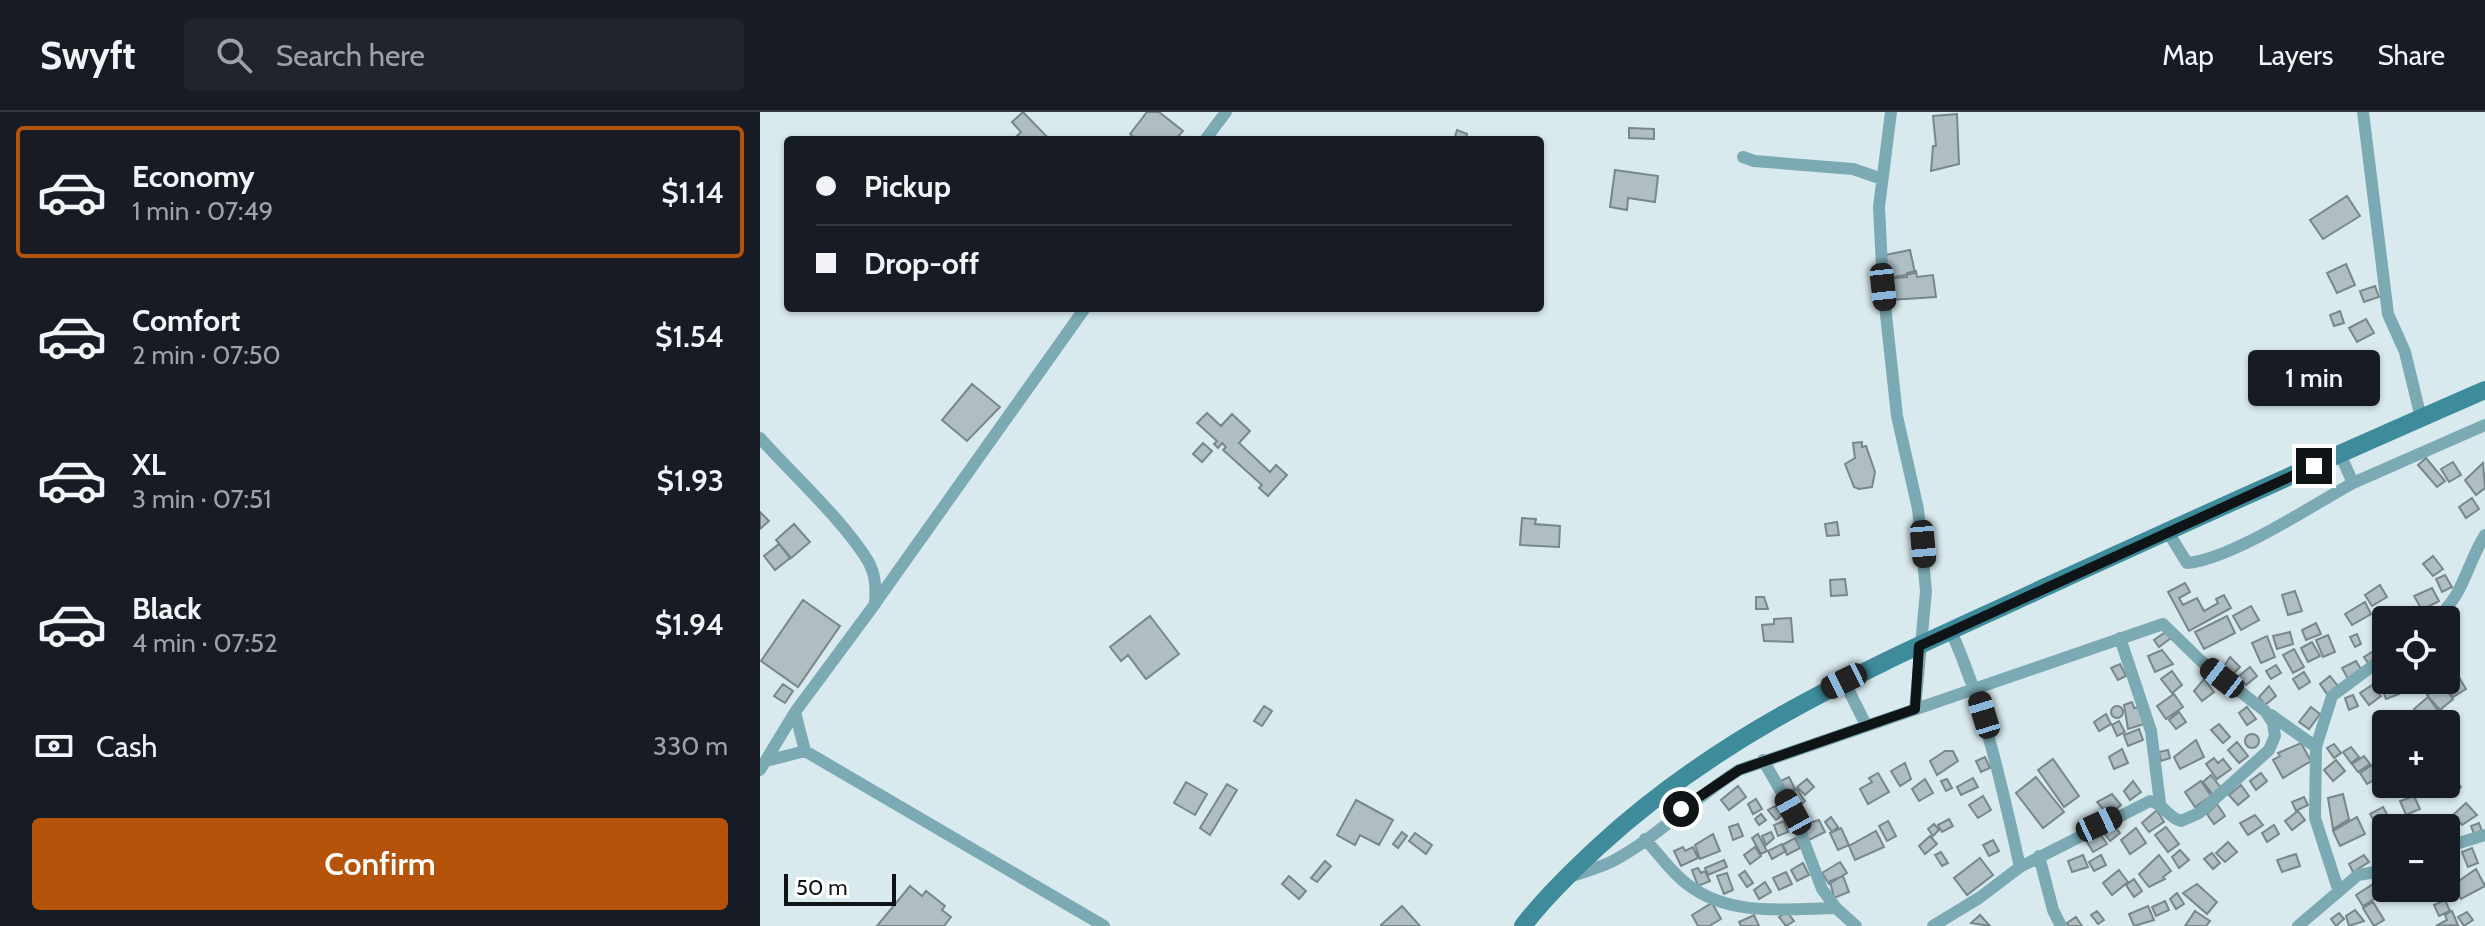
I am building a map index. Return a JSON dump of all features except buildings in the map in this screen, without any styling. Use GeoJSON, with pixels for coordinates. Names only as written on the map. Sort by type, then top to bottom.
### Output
{"type":"FeatureCollection","features":[{"type":"Feature","properties":{"kind":"main road"},"geometry":{"type":"LineString","coordinates":[[1523,926],[1565,878],[1632,816],[1696,766],[1793,705],[2485,390]]}},
{"type":"Feature","properties":{"kind":"street"},"geometry":{"type":"LineString","coordinates":[[1208,136],[1226,112]]}},
{"type":"Feature","properties":{"kind":"street"},"geometry":{"type":"LineString","coordinates":[[1891,112],[1879,207],[1883,287],[1897,416],[1918,509],[1925,570],[1926,614],[1919,646],[1915,709]]}},
{"type":"Feature","properties":{"kind":"street"},"geometry":{"type":"LineString","coordinates":[[2363,112],[2388,314],[2405,352],[2421,418]]}},
{"type":"Feature","properties":{"kind":"street"},"geometry":{"type":"LineString","coordinates":[[1743,157],[1754,161],[1853,169],[1882,179]]}},
{"type":"Feature","properties":{"kind":"street"},"geometry":{"type":"LineString","coordinates":[[763,766],[795,712],[1082,312]]}},
{"type":"Feature","properties":{"kind":"street"},"geometry":{"type":"LineString","coordinates":[[2168,532],[2187,563],[2200,562],[2258,536],[2353,483],[2485,425]]}},
{"type":"Feature","properties":{"kind":"street"},"geometry":{"type":"LineString","coordinates":[[760,438],[869,563],[876,582],[875,604]]}},
{"type":"Feature","properties":{"kind":"street"},"geometry":{"type":"LineString","coordinates":[[2340,454],[2353,483]]}},
{"type":"Feature","properties":{"kind":"street"},"geometry":{"type":"LineString","coordinates":[[2449,606],[2460,595],[2475,551],[2485,535]]}},
{"type":"Feature","properties":{"kind":"street"},"geometry":{"type":"LineString","coordinates":[[1565,878],[1609,863],[1645,839],[1699,794],[1739,770],[2163,624],[2201,661],[2316,747]]}},
{"type":"Feature","properties":{"kind":"street"},"geometry":{"type":"LineString","coordinates":[[1951,631],[1976,690],[1992,740],[2020,867]]}},
{"type":"Feature","properties":{"kind":"street"},"geometry":{"type":"LineString","coordinates":[[2120,638],[2151,731],[2160,803],[2170,818],[2181,821],[2210,803],[2269,750],[2275,736],[2273,723],[2265,711]]}},
{"type":"Feature","properties":{"kind":"street"},"geometry":{"type":"LineString","coordinates":[[2338,889],[2315,818],[2316,747],[2332,696],[2372,666]]}},
{"type":"Feature","properties":{"kind":"street"},"geometry":{"type":"LineString","coordinates":[[1844,681],[1866,725]]}},
{"type":"Feature","properties":{"kind":"street"},"geometry":{"type":"LineString","coordinates":[[795,712],[805,751],[1104,926]]}},
{"type":"Feature","properties":{"kind":"street"},"geometry":{"type":"LineString","coordinates":[[763,766],[805,751]]}},
{"type":"Feature","properties":{"kind":"street"},"geometry":{"type":"LineString","coordinates":[[1763,760],[1793,812],[1822,889],[1836,908],[1856,926]]}},
{"type":"Feature","properties":{"kind":"street"},"geometry":{"type":"LineString","coordinates":[[1933,926],[2039,856],[2150,801],[2160,803]]}},
{"type":"Feature","properties":{"kind":"street"},"geometry":{"type":"LineString","coordinates":[[2460,843],[2485,835]]}},
{"type":"Feature","properties":{"kind":"street"},"geometry":{"type":"LineString","coordinates":[[1645,839],[1685,883],[1708,898],[1737,907],[1836,908]]}},
{"type":"Feature","properties":{"kind":"street"},"geometry":{"type":"LineString","coordinates":[[2039,856],[2053,910],[2061,926]]}},
{"type":"Feature","properties":{"kind":"street"},"geometry":{"type":"LineString","coordinates":[[2298,926],[2338,889],[2358,875],[2372,873]]}},
{"type":"Feature","properties":{"kind":"route"},"geometry":{"type":"LineString","coordinates":[[1681,809],[1699,794],[1739,770],[1915,709],[1919,646],[2314,466]]}}]}
